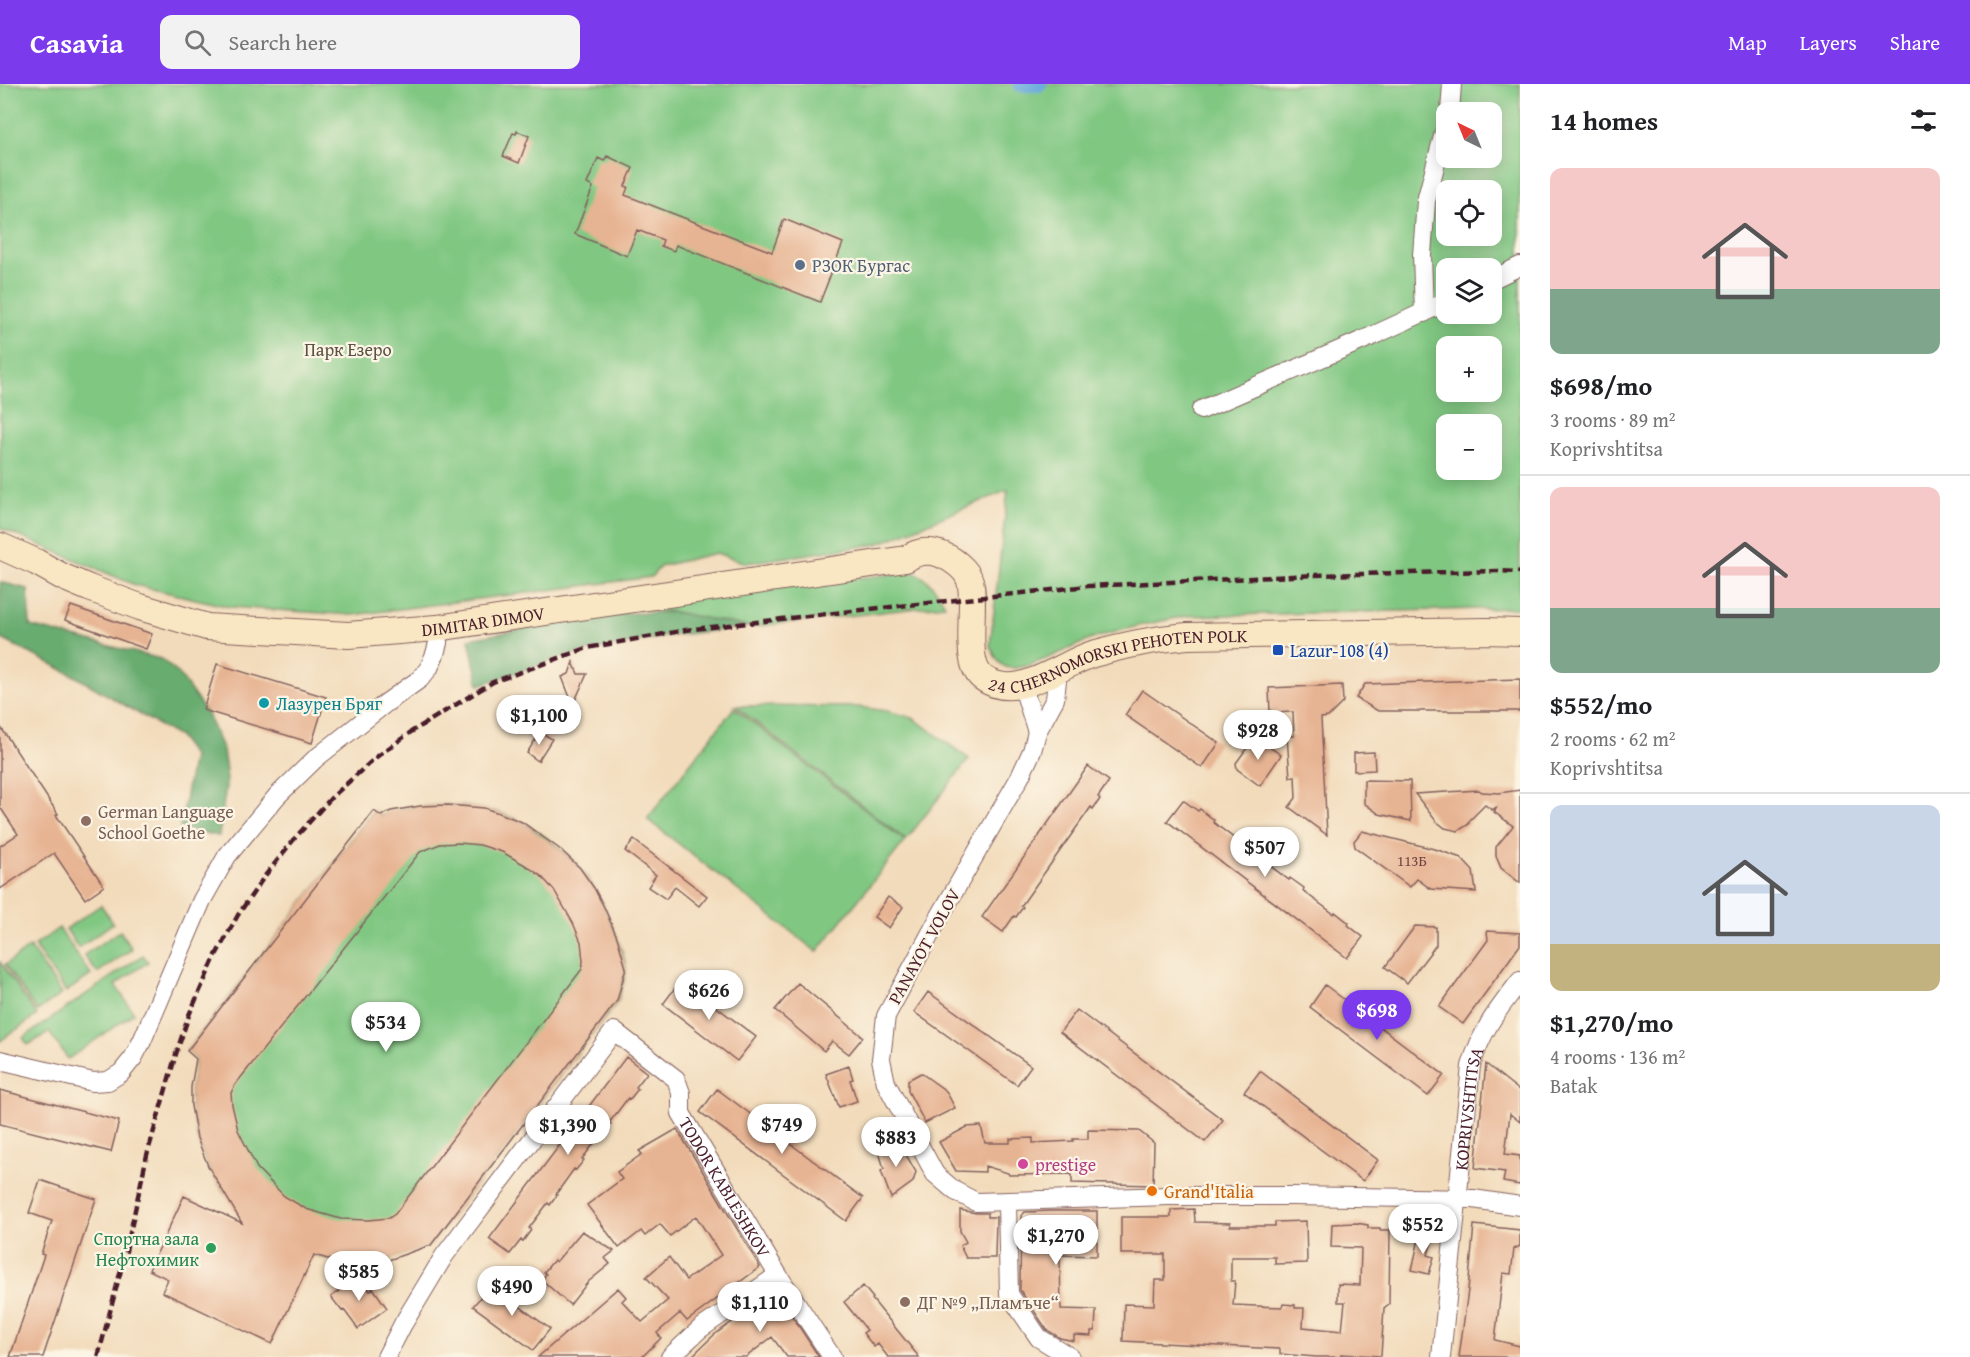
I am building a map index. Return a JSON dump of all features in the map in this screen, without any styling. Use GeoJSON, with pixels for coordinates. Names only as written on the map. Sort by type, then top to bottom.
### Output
{"type":"FeatureCollection","features":[{"type":"Feature","properties":{"kind":"main road","name":"DIMITAR DIMOV"},"geometry":{"type":"LineString","coordinates":[[0,546],[63,577],[140,607],[207,627],[348,635],[437,628],[906,559],[915,566],[931,567],[943,571],[971,598]]}},
{"type":"Feature","properties":{"kind":"main road","name":"DIMITAR DIMOV"},"geometry":{"type":"LineString","coordinates":[[0,562],[34,575],[63,577]]}},
{"type":"Feature","properties":{"kind":"main road","name":"24 CHERNOMORSKI PEHOTEN POLK"},"geometry":{"type":"LineString","coordinates":[[971,598],[973,664],[980,676],[993,684],[1005,687],[1022,684],[1058,671],[1090,655],[1144,640],[1187,636],[1520,632]]}},
{"type":"Feature","properties":{"kind":"street"},"geometry":{"type":"LineString","coordinates":[[1451,102],[1452,84]]}},
{"type":"Feature","properties":{"kind":"street"},"geometry":{"type":"LineString","coordinates":[[1424,313],[1422,255],[1426,193],[1436,159]]}},
{"type":"Feature","properties":{"kind":"street"},"geometry":{"type":"LineString","coordinates":[[1502,275],[1520,266]]}},
{"type":"Feature","properties":{"kind":"street"},"geometry":{"type":"LineString","coordinates":[[1201,410],[1436,307]]}},
{"type":"Feature","properties":{"kind":"street"},"geometry":{"type":"LineString","coordinates":[[0,1060],[93,1082],[108,1081],[121,1073],[142,1041],[202,900],[227,856],[277,796],[315,759],[420,679],[429,668],[435,654],[438,643],[437,628]]}},
{"type":"Feature","properties":{"kind":"street","name":"PANAYOT VOLOV"},"geometry":{"type":"LineString","coordinates":[[1007,1202],[976,1202],[955,1191],[935,1174],[886,1083],[881,1059],[886,1016],[940,916],[1020,777],[1032,751],[1037,732],[1055,699],[1058,671]]}},
{"type":"Feature","properties":{"kind":"street"},"geometry":{"type":"LineString","coordinates":[[1022,684],[1037,732]]}},
{"type":"Feature","properties":{"kind":"street","name":"KOPRIVSHTITSA"},"geometry":{"type":"LineString","coordinates":[[1441,1357],[1471,1066],[1478,1042],[1487,1026],[1520,981]]}},
{"type":"Feature","properties":{"kind":"street","name":"TODOR KABLESHKOV"},"geometry":{"type":"LineString","coordinates":[[386,1357],[444,1256],[614,1031],[676,1079],[681,1093],[681,1113],[778,1275],[832,1357]]}},
{"type":"Feature","properties":{"kind":"street"},"geometry":{"type":"LineString","coordinates":[[1070,1357],[1039,1338],[1009,1294],[1007,1202],[1203,1196],[1457,1198],[1520,1206]]}},
{"type":"Feature","properties":{"kind":"street"},"geometry":{"type":"LineString","coordinates":[[670,1357],[700,1329],[778,1275]]}},
{"type":"Feature","properties":{"kind":"green space","name":"Парк Езеро"},"geometry":{"type":"Polygon","coordinates":[[[0,84],[1520,84],[1520,608],[1188,616],[1113,632],[1028,665],[1011,668],[998,660],[990,646],[1008,490],[878,544],[746,563],[716,553],[661,566],[651,577],[353,615],[230,607],[135,585],[0,528],[0,84]]]}},
{"type":"Feature","properties":{"kind":"green space"},"geometry":{"type":"Polygon","coordinates":[[[913,572],[932,586],[945,605],[749,627],[674,612],[605,605],[913,572]]]}},
{"type":"Feature","properties":{"kind":"green space"},"geometry":{"type":"Polygon","coordinates":[[[0,582],[28,589],[30,626],[161,659],[179,674],[206,712],[223,750],[227,779],[219,836],[180,828],[193,756],[179,737],[73,675],[0,638],[0,582]]]}},
{"type":"Feature","properties":{"kind":"green space"},"geometry":{"type":"Polygon","coordinates":[[[674,612],[748,627],[668,636],[569,655],[479,685],[469,639],[605,614],[674,612]]]}},
{"type":"Feature","properties":{"kind":"green space"},"geometry":{"type":"Polygon","coordinates":[[[735,706],[858,707],[887,711],[913,718],[969,759],[906,840],[735,706]]]}},
{"type":"Feature","properties":{"kind":"green space"},"geometry":{"type":"Polygon","coordinates":[[[734,708],[905,841],[817,952],[647,819],[734,708]]]}},
{"type":"Feature","properties":{"kind":"green space"},"geometry":{"type":"Polygon","coordinates":[[[448,805],[489,810],[516,820],[542,835],[577,865],[600,898],[623,955],[626,970],[618,1001],[431,1244],[383,1262],[331,1260],[293,1249],[257,1229],[224,1193],[208,1166],[197,1138],[191,1105],[191,1087],[196,1059],[187,1051],[374,811],[381,816],[406,808],[448,805]]]}},
{"type":"Feature","properties":{"kind":"green space"},"geometry":{"type":"Polygon","coordinates":[[[101,905],[113,923],[78,948],[66,929],[101,905]]]}},
{"type":"Feature","properties":{"kind":"green space"},"geometry":{"type":"Polygon","coordinates":[[[59,928],[91,975],[66,992],[34,946],[59,928]]]}},
{"type":"Feature","properties":{"kind":"green space"},"geometry":{"type":"Polygon","coordinates":[[[120,931],[132,949],[97,973],[84,955],[120,931]]]}},
{"type":"Feature","properties":{"kind":"green space"},"geometry":{"type":"Polygon","coordinates":[[[30,947],[62,994],[37,1011],[5,965],[30,947]]]}},
{"type":"Feature","properties":{"kind":"green space"},"geometry":{"type":"Polygon","coordinates":[[[143,955],[148,962],[115,985],[134,1013],[68,1059],[49,1032],[28,1045],[23,1038],[143,955]]]}},
{"type":"Feature","properties":{"kind":"green space"},"geometry":{"type":"Polygon","coordinates":[[[0,962],[37,1015],[0,1041],[0,962]]]}},
{"type":"Feature","properties":{"kind":"building"},"geometry":{"type":"Polygon","coordinates":[[[517,131],[529,136],[519,163],[503,156],[513,133],[516,134],[517,131]]]}},
{"type":"Feature","properties":{"kind":"building"},"geometry":{"type":"Polygon","coordinates":[[[607,156],[633,168],[625,186],[628,187],[625,195],[772,252],[784,219],[843,243],[820,302],[676,245],[674,251],[661,246],[663,240],[637,230],[627,256],[575,234],[593,187],[587,184],[598,158],[604,161],[607,156]]]}},
{"type":"Feature","properties":{"kind":"building"},"geometry":{"type":"Polygon","coordinates":[[[71,606],[152,634],[146,649],[65,620],[71,606]]]}},
{"type":"Feature","properties":{"kind":"building"},"geometry":{"type":"Polygon","coordinates":[[[573,662],[578,674],[587,674],[573,705],[562,677],[569,674],[573,662]]]}},
{"type":"Feature","properties":{"kind":"building","name":"Лазурен Бряг"},"geometry":{"type":"Polygon","coordinates":[[[217,664],[326,697],[312,743],[203,710],[217,664]]]}},
{"type":"Feature","properties":{"kind":"building"},"geometry":{"type":"Polygon","coordinates":[[[1520,679],[1520,711],[1378,711],[1356,698],[1365,684],[1520,679]]]}},
{"type":"Feature","properties":{"kind":"building"},"geometry":{"type":"Polygon","coordinates":[[[1342,685],[1343,702],[1328,717],[1321,718],[1327,835],[1289,807],[1296,798],[1295,776],[1290,777],[1287,736],[1294,736],[1293,712],[1270,713],[1269,688],[1342,685]]]}},
{"type":"Feature","properties":{"kind":"building"},"geometry":{"type":"Polygon","coordinates":[[[1142,690],[1219,743],[1202,768],[1125,715],[1142,690]]]}},
{"type":"Feature","properties":{"kind":"building"},"geometry":{"type":"Polygon","coordinates":[[[0,726],[104,886],[85,899],[54,853],[0,889],[0,846],[18,834],[0,807],[0,726]]]}},
{"type":"Feature","properties":{"kind":"building"},"geometry":{"type":"Polygon","coordinates":[[[540,732],[552,739],[538,761],[527,753],[540,732]]]}},
{"type":"Feature","properties":{"kind":"building"},"geometry":{"type":"Polygon","coordinates":[[[1255,737],[1281,755],[1260,786],[1237,769],[1236,763],[1255,737]]]}},
{"type":"Feature","properties":{"kind":"building"},"geometry":{"type":"Polygon","coordinates":[[[1374,752],[1375,770],[1354,771],[1354,753],[1374,752]]]}},
{"type":"Feature","properties":{"kind":"building"},"geometry":{"type":"Polygon","coordinates":[[[1088,766],[1109,781],[1098,797],[1100,799],[1093,809],[1091,807],[1021,906],[1023,907],[1016,917],[1014,916],[1003,932],[982,917],[1088,766]]]}},
{"type":"Feature","properties":{"kind":"building"},"geometry":{"type":"Polygon","coordinates":[[[1364,780],[1410,781],[1411,821],[1379,814],[1364,803],[1364,780]]]}},
{"type":"Feature","properties":{"kind":"building"},"geometry":{"type":"Polygon","coordinates":[[[1479,790],[1499,793],[1520,790],[1520,883],[1501,868],[1496,856],[1496,847],[1513,826],[1494,812],[1497,807],[1492,810],[1485,805],[1469,821],[1469,824],[1458,831],[1445,828],[1436,821],[1415,794],[1479,790]]]}},
{"type":"Feature","properties":{"kind":"building"},"geometry":{"type":"Polygon","coordinates":[[[1183,800],[1198,811],[1200,809],[1243,845],[1245,844],[1259,854],[1257,856],[1289,880],[1290,878],[1304,888],[1303,891],[1349,923],[1348,925],[1363,937],[1347,958],[1167,821],[1183,800]]]}},
{"type":"Feature","properties":{"kind":"building"},"geometry":{"type":"Polygon","coordinates":[[[448,805],[484,808],[502,814],[522,822],[561,850],[580,868],[604,907],[617,937],[626,968],[617,1001],[431,1245],[383,1262],[331,1260],[314,1255],[272,1344],[162,1292],[168,1279],[149,1270],[184,1196],[242,1223],[208,1166],[197,1138],[191,1106],[191,1087],[196,1059],[187,1051],[374,811],[381,816],[391,811],[420,806],[448,805]],[[440,844],[420,852],[231,1093],[238,1130],[257,1168],[284,1196],[306,1209],[341,1219],[368,1220],[389,1218],[395,1214],[582,969],[581,942],[554,890],[541,876],[525,865],[502,852],[480,845],[440,844]]]}},
{"type":"Feature","properties":{"kind":"building"},"geometry":{"type":"Polygon","coordinates":[[[1362,831],[1461,858],[1473,871],[1476,892],[1431,889],[1417,879],[1410,887],[1355,847],[1354,841],[1362,831]]]}},
{"type":"Feature","properties":{"kind":"building"},"geometry":{"type":"Polygon","coordinates":[[[634,840],[707,896],[699,906],[675,887],[666,899],[648,887],[656,875],[625,851],[634,840]]]}},
{"type":"Feature","properties":{"kind":"building"},"geometry":{"type":"Polygon","coordinates":[[[888,897],[903,907],[889,928],[874,917],[888,897]]]}},
{"type":"Feature","properties":{"kind":"building"},"geometry":{"type":"Polygon","coordinates":[[[1415,926],[1436,927],[1436,945],[1407,983],[1385,967],[1415,926]]]}},
{"type":"Feature","properties":{"kind":"building"},"geometry":{"type":"Polygon","coordinates":[[[1487,931],[1520,933],[1520,945],[1463,1024],[1439,1007],[1488,940],[1487,931]]]}},
{"type":"Feature","properties":{"kind":"building"},"geometry":{"type":"Polygon","coordinates":[[[681,980],[756,1037],[737,1061],[663,1004],[681,980]]]}},
{"type":"Feature","properties":{"kind":"building"},"geometry":{"type":"Polygon","coordinates":[[[798,983],[863,1037],[849,1054],[832,1041],[824,1051],[775,1010],[798,983]]]}},
{"type":"Feature","properties":{"kind":"building"},"geometry":{"type":"Polygon","coordinates":[[[1325,985],[1444,1075],[1428,1096],[1310,1007],[1325,985]]]}},
{"type":"Feature","properties":{"kind":"building"},"geometry":{"type":"Polygon","coordinates":[[[928,992],[1031,1066],[1017,1085],[914,1012],[928,992]]]}},
{"type":"Feature","properties":{"kind":"building"},"geometry":{"type":"Polygon","coordinates":[[[1077,1010],[1223,1120],[1205,1142],[1060,1032],[1077,1010]]]}},
{"type":"Feature","properties":{"kind":"building"},"geometry":{"type":"Polygon","coordinates":[[[626,1057],[647,1073],[636,1087],[638,1089],[630,1099],[628,1098],[609,1123],[611,1124],[582,1159],[584,1160],[576,1170],[574,1169],[550,1205],[548,1203],[529,1228],[531,1230],[523,1241],[521,1240],[510,1254],[489,1239],[626,1057]]]}},
{"type":"Feature","properties":{"kind":"building"},"geometry":{"type":"Polygon","coordinates":[[[1486,1064],[1520,1091],[1520,1122],[1510,1114],[1505,1154],[1520,1156],[1520,1185],[1503,1182],[1505,1172],[1475,1168],[1486,1064]]]}},
{"type":"Feature","properties":{"kind":"building"},"geometry":{"type":"Polygon","coordinates":[[[849,1066],[853,1079],[850,1080],[857,1101],[839,1107],[826,1074],[849,1066]]]}},
{"type":"Feature","properties":{"kind":"building"},"geometry":{"type":"Polygon","coordinates":[[[1260,1071],[1378,1160],[1363,1181],[1244,1092],[1260,1071]]]}},
{"type":"Feature","properties":{"kind":"building"},"geometry":{"type":"Polygon","coordinates":[[[921,1073],[946,1091],[955,1108],[925,1123],[908,1091],[908,1080],[921,1073]]]}},
{"type":"Feature","properties":{"kind":"building"},"geometry":{"type":"Polygon","coordinates":[[[717,1089],[863,1198],[846,1221],[700,1112],[717,1089]]]}},
{"type":"Feature","properties":{"kind":"building"},"geometry":{"type":"Polygon","coordinates":[[[0,1090],[119,1121],[111,1152],[0,1124],[0,1090]]]}},
{"type":"Feature","properties":{"kind":"building"},"geometry":{"type":"Polygon","coordinates":[[[981,1126],[985,1143],[1010,1143],[1010,1139],[1033,1138],[1033,1143],[1073,1141],[1073,1139],[1088,1139],[1088,1130],[1139,1131],[1154,1143],[1153,1185],[1072,1183],[1072,1174],[1009,1175],[985,1166],[985,1172],[956,1171],[939,1142],[967,1127],[981,1126]]]}},
{"type":"Feature","properties":{"kind":"building"},"geometry":{"type":"Polygon","coordinates":[[[677,1129],[760,1267],[687,1321],[680,1313],[657,1333],[661,1338],[642,1357],[538,1357],[618,1288],[626,1297],[622,1301],[642,1322],[668,1300],[646,1277],[669,1257],[686,1280],[721,1255],[696,1216],[670,1236],[660,1224],[645,1236],[641,1231],[619,1248],[587,1205],[622,1179],[617,1172],[642,1154],[639,1151],[677,1129]]]}},
{"type":"Feature","properties":{"kind":"building"},"geometry":{"type":"Polygon","coordinates":[[[898,1141],[916,1172],[913,1182],[891,1198],[881,1171],[884,1169],[878,1148],[898,1141]]]}},
{"type":"Feature","properties":{"kind":"building"},"geometry":{"type":"Polygon","coordinates":[[[40,1180],[96,1199],[43,1357],[10,1357],[44,1255],[41,1254],[52,1221],[29,1213],[40,1180]]]}},
{"type":"Feature","properties":{"kind":"building"},"geometry":{"type":"Polygon","coordinates":[[[1194,1209],[1195,1222],[1230,1223],[1230,1226],[1275,1226],[1275,1222],[1306,1221],[1307,1263],[1275,1264],[1275,1257],[1231,1257],[1231,1281],[1235,1281],[1233,1305],[1282,1307],[1283,1304],[1295,1305],[1295,1308],[1304,1308],[1303,1327],[1342,1331],[1345,1302],[1338,1302],[1338,1284],[1360,1285],[1361,1248],[1331,1247],[1332,1224],[1356,1223],[1368,1225],[1368,1228],[1390,1230],[1389,1304],[1384,1308],[1381,1356],[1341,1354],[1341,1357],[1316,1357],[1280,1354],[1280,1349],[1123,1341],[1124,1304],[1154,1305],[1155,1280],[1165,1280],[1165,1254],[1121,1254],[1121,1217],[1171,1217],[1171,1210],[1194,1209]]]}},
{"type":"Feature","properties":{"kind":"building"},"geometry":{"type":"Polygon","coordinates":[[[960,1210],[988,1213],[988,1217],[996,1217],[995,1258],[966,1258],[960,1246],[966,1242],[960,1231],[960,1210]]]}},
{"type":"Feature","properties":{"kind":"building"},"geometry":{"type":"Polygon","coordinates":[[[1097,1211],[1097,1256],[1060,1255],[1061,1309],[1096,1310],[1095,1331],[1091,1331],[1091,1336],[1074,1335],[1074,1341],[1060,1338],[1047,1330],[1020,1290],[1021,1216],[1025,1212],[1097,1211]]]}},
{"type":"Feature","properties":{"kind":"building"},"geometry":{"type":"Polygon","coordinates":[[[1474,1225],[1520,1230],[1520,1246],[1514,1249],[1511,1274],[1503,1273],[1495,1340],[1520,1346],[1520,1357],[1459,1357],[1474,1225]]]}},
{"type":"Feature","properties":{"kind":"building"},"geometry":{"type":"Polygon","coordinates":[[[582,1231],[614,1251],[605,1258],[610,1264],[588,1282],[570,1305],[542,1280],[546,1274],[544,1272],[554,1260],[556,1262],[582,1231]]]}},
{"type":"Feature","properties":{"kind":"building"},"geometry":{"type":"Polygon","coordinates":[[[1420,1234],[1433,1238],[1428,1255],[1434,1257],[1429,1274],[1412,1270],[1420,1234]]]}},
{"type":"Feature","properties":{"kind":"building"},"geometry":{"type":"Polygon","coordinates":[[[359,1276],[370,1291],[373,1288],[387,1308],[358,1329],[331,1297],[359,1276]]]}},
{"type":"Feature","properties":{"kind":"building"},"geometry":{"type":"Polygon","coordinates":[[[491,1285],[550,1329],[533,1350],[473,1306],[491,1285]]]}},
{"type":"Feature","properties":{"kind":"building"},"geometry":{"type":"Polygon","coordinates":[[[863,1286],[919,1357],[888,1357],[878,1344],[874,1347],[863,1333],[867,1330],[844,1302],[863,1286]]]}},
{"type":"Feature","properties":{"kind":"building"},"geometry":{"type":"Polygon","coordinates":[[[772,1293],[777,1293],[819,1357],[787,1357],[772,1337],[746,1357],[691,1357],[714,1335],[772,1293]]]}},
{"type":"Feature","properties":{"kind":"waterway"},"geometry":{"type":"LineString","coordinates":[[1021,84],[1039,84]]}},
{"type":"Feature","properties":{"kind":"railway"},"geometry":{"type":"LineString","coordinates":[[98,1357],[126,1251],[147,1155],[176,1054],[189,1015],[215,957],[238,915],[264,877],[331,798],[375,758],[411,732],[493,682],[587,648],[686,630],[852,611],[1089,586],[1314,575],[1520,572]]}},
{"type":"Feature","properties":{"kind":"place","name":"РЗОК Бургас"},"geometry":{"type":"Point","coordinates":[800,265]}},
{"type":"Feature","properties":{"kind":"place","name":"Lazur-108 (4)"},"geometry":{"type":"Point","coordinates":[1278,650]}},
{"type":"Feature","properties":{"kind":"place","name":"Лазурен Бряг"},"geometry":{"type":"Point","coordinates":[264,703]}},
{"type":"Feature","properties":{"kind":"place","name":"German Language School Goethe"},"geometry":{"type":"Point","coordinates":[86,821]}},
{"type":"Feature","properties":{"kind":"place","name":"prestige"},"geometry":{"type":"Point","coordinates":[1023,1164]}},
{"type":"Feature","properties":{"kind":"place","name":"Grand'Italia"},"geometry":{"type":"Point","coordinates":[1152,1191]}},
{"type":"Feature","properties":{"kind":"place","name":"Спортна зала Нефтохимик"},"geometry":{"type":"Point","coordinates":[211,1248]}},
{"type":"Feature","properties":{"kind":"place","name":"ДГ №9 „Пламъче“"},"geometry":{"type":"Point","coordinates":[905,1302]}}]}
